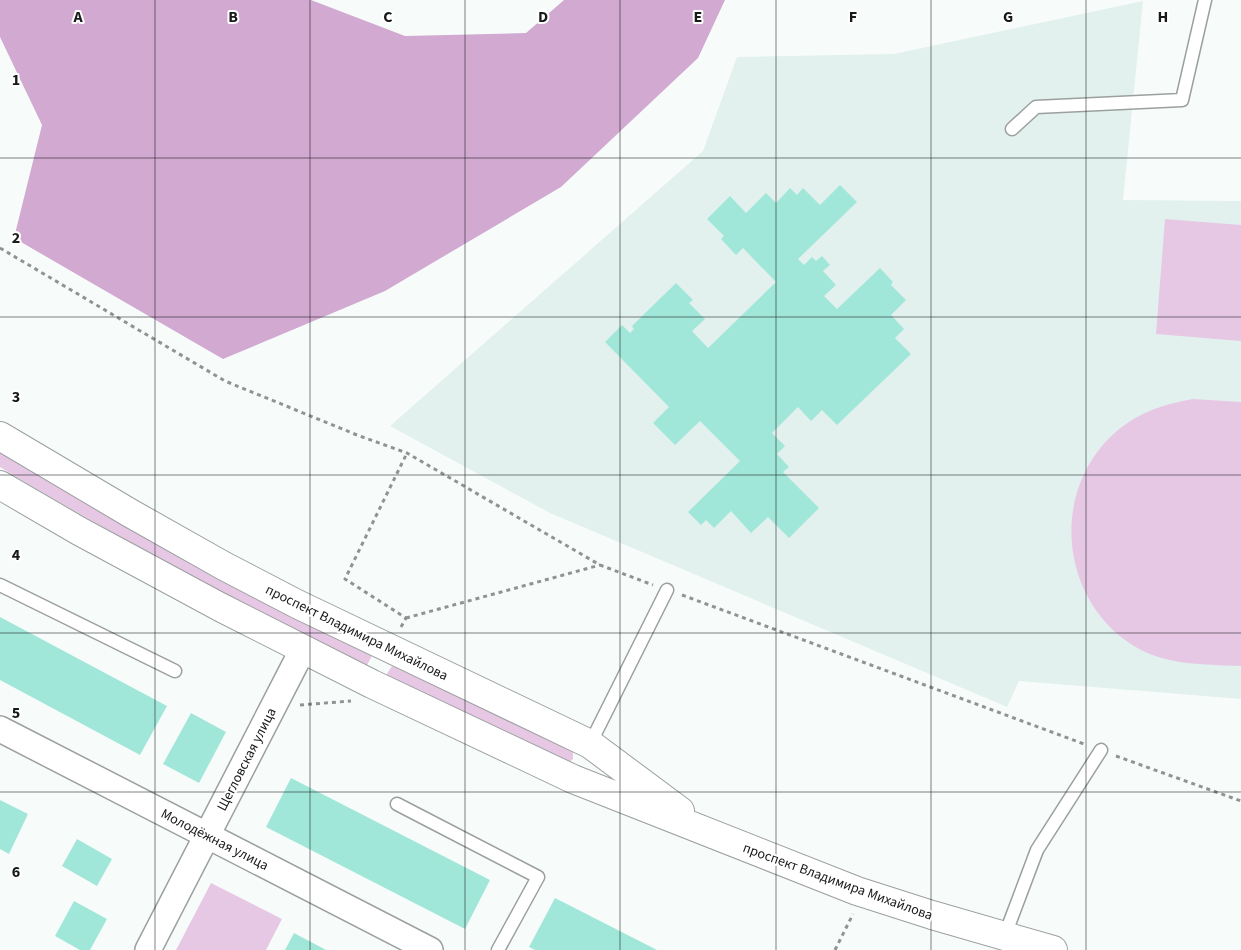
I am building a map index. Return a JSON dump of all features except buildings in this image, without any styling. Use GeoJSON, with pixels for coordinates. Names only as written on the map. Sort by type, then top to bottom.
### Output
{"type":"FeatureCollection","features":[{"type":"Feature","properties":{"kind":"main road","name":"проспект Владимира Михайлова"},"geometry":{"type":"LineString","coordinates":[[0,436],[130,514],[297,604],[590,744],[710,833]]}},
{"type":"Feature","properties":{"kind":"main road","name":"проспект Владимира Михайлова"},"geometry":{"type":"LineString","coordinates":[[0,485],[142,565],[303,649],[372,684],[573,779],[857,890],[932,915],[1053,950]]}},
{"type":"Feature","properties":{"kind":"main road"},"geometry":{"type":"LineString","coordinates":[[573,779],[590,744]]}},
{"type":"Feature","properties":{"kind":"street","name":"Щегловская улица"},"geometry":{"type":"LineString","coordinates":[[148,950],[303,649]]}},
{"type":"Feature","properties":{"kind":"street","name":"Молодёжная улица"},"geometry":{"type":"LineString","coordinates":[[0,729],[430,950]]}},
{"type":"Feature","properties":{"kind":"lane"},"geometry":{"type":"LineString","coordinates":[[1012,129],[1036,107],[1182,100],[1205,0]]}},
{"type":"Feature","properties":{"kind":"lane"},"geometry":{"type":"LineString","coordinates":[[0,585],[175,671]]}},
{"type":"Feature","properties":{"kind":"lane"},"geometry":{"type":"LineString","coordinates":[[590,744],[667,590]]}},
{"type":"Feature","properties":{"kind":"lane"},"geometry":{"type":"LineString","coordinates":[[1004,935],[1036,850],[1101,750]]}},
{"type":"Feature","properties":{"kind":"lane"},"geometry":{"type":"LineString","coordinates":[[397,804],[538,877],[498,950]]}},
{"type":"Feature","properties":{"kind":"path"},"geometry":{"type":"LineString","coordinates":[[0,248],[224,381],[357,435],[407,453],[600,565],[1241,801]]}},
{"type":"Feature","properties":{"kind":"path"},"geometry":{"type":"LineString","coordinates":[[406,618],[345,579],[407,453]]}},
{"type":"Feature","properties":{"kind":"path"},"geometry":{"type":"LineString","coordinates":[[389,648],[406,618],[600,565]]}},
{"type":"Feature","properties":{"kind":"path"},"geometry":{"type":"LineString","coordinates":[[298,705],[364,700],[372,684]]}},
{"type":"Feature","properties":{"kind":"path"},"geometry":{"type":"LineString","coordinates":[[835,950],[856,909]]}},
{"type":"Feature","properties":{"kind":"shaded area"},"geometry":{"type":"Polygon","coordinates":[[[0,0],[311,0],[405,36],[526,33],[564,0],[725,0],[698,58],[561,187],[385,291],[223,359],[14,238],[42,125],[0,37],[0,0]]]}},
{"type":"Feature","properties":{"kind":"shaded area"},"geometry":{"type":"Polygon","coordinates":[[[1143,1],[1123,200],[1241,201],[1241,699],[1019,681],[1007,707],[550,513],[390,426],[703,151],[737,57],[894,54],[1143,1]]]}},
{"type":"Feature","properties":{"kind":"shaded area"},"geometry":{"type":"Polygon","coordinates":[[[1165,219],[1241,225],[1241,341],[1156,334],[1165,219]]]}},
{"type":"Feature","properties":{"kind":"shaded area"},"geometry":{"type":"Polygon","coordinates":[[[1193,399],[1241,402],[1241,666],[1172,661],[1146,653],[1134,646],[1109,626],[1090,601],[1078,573],[1072,543],[1073,512],[1080,483],[1095,455],[1125,424],[1162,406],[1193,399]]]}},
{"type":"Feature","properties":{"kind":"shaded area"},"geometry":{"type":"Polygon","coordinates":[[[0,453],[150,541],[372,656],[366,667],[182,570],[45,494],[0,467],[0,453]]]}},
{"type":"Feature","properties":{"kind":"shaded area"},"geometry":{"type":"Polygon","coordinates":[[[392,666],[573,751],[573,759],[567,764],[385,677],[392,666]]]}},
{"type":"Feature","properties":{"kind":"shaded area"},"geometry":{"type":"Polygon","coordinates":[[[211,883],[282,919],[266,950],[176,950],[211,883]]]}}]}
